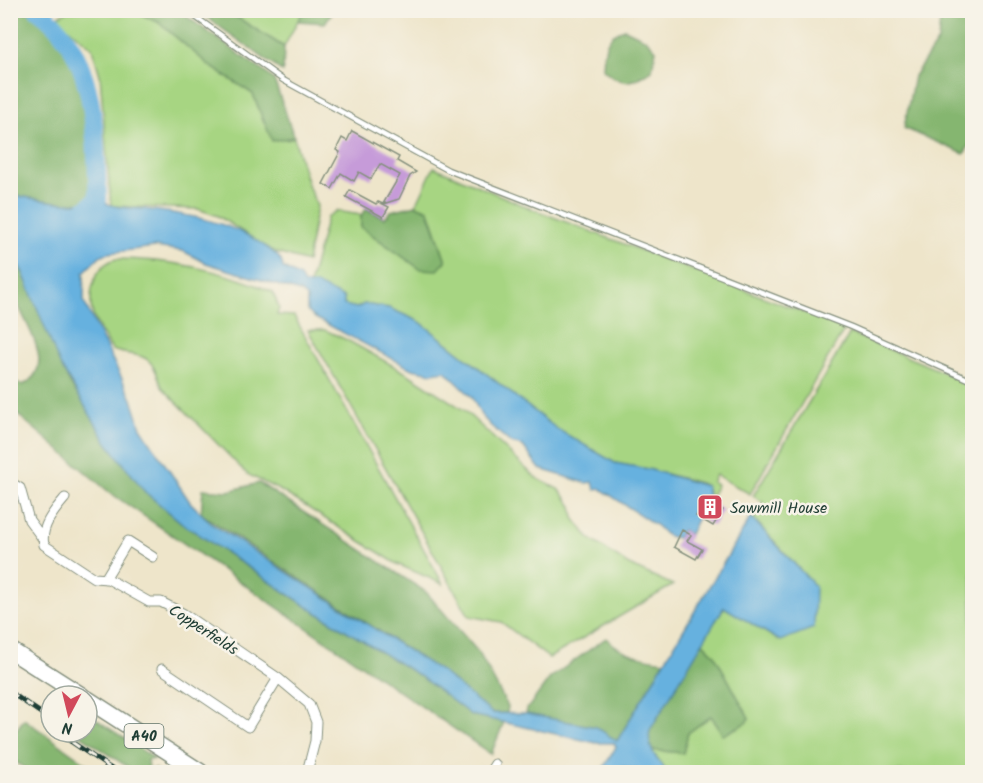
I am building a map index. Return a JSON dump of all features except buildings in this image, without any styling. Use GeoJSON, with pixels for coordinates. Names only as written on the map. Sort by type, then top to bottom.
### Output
{"type":"FeatureCollection","features":[{"type":"Feature","properties":{"kind":"highway"},"geometry":{"type":"LineString","coordinates":[[10,650],[63,684]]}},
{"type":"Feature","properties":{"kind":"highway","name":"A40"},"geometry":{"type":"LineString","coordinates":[[99,707],[200,772]]}},
{"type":"Feature","properties":{"kind":"street","name":"Copperfields"},"geometry":{"type":"LineString","coordinates":[[10,482],[20,488],[29,520],[43,539],[44,544],[89,575],[105,579],[149,602],[161,602],[184,614],[278,678],[309,704],[316,722],[315,741],[307,772]]}},
{"type":"Feature","properties":{"kind":"street"},"geometry":{"type":"LineString","coordinates":[[43,539],[51,515],[65,498]]}},
{"type":"Feature","properties":{"kind":"street"},"geometry":{"type":"LineString","coordinates":[[105,579],[129,541],[153,557]]}},
{"type":"Feature","properties":{"kind":"street"},"geometry":{"type":"LineString","coordinates":[[162,669],[248,727],[278,678]]}},
{"type":"Feature","properties":{"kind":"lane"},"geometry":{"type":"LineString","coordinates":[[186,10],[283,80],[448,170],[851,327],[972,381]]}},
{"type":"Feature","properties":{"kind":"green space"},"geometry":{"type":"Polygon","coordinates":[[[303,10],[333,11],[325,23],[298,21],[303,10]]]}},
{"type":"Feature","properties":{"kind":"green space"},"geometry":{"type":"Polygon","coordinates":[[[11,11],[41,12],[65,35],[77,56],[84,75],[93,116],[98,199],[67,203],[11,195],[11,11]]]}},
{"type":"Feature","properties":{"kind":"green space"},"geometry":{"type":"Polygon","coordinates":[[[68,11],[134,11],[158,22],[210,66],[253,94],[264,123],[287,140],[294,137],[308,185],[317,206],[307,262],[274,252],[218,216],[198,209],[111,206],[100,75],[92,48],[55,17],[68,11]]]}},
{"type":"Feature","properties":{"kind":"green space"},"geometry":{"type":"Polygon","coordinates":[[[134,11],[179,11],[267,74],[274,80],[294,137],[272,141],[253,94],[210,66],[158,22],[134,11]]]}},
{"type":"Feature","properties":{"kind":"green space"},"geometry":{"type":"Polygon","coordinates":[[[198,11],[227,11],[284,47],[283,72],[198,11]]]}},
{"type":"Feature","properties":{"kind":"green space"},"geometry":{"type":"Polygon","coordinates":[[[227,11],[303,11],[284,47],[227,11]]]}},
{"type":"Feature","properties":{"kind":"green space"},"geometry":{"type":"Polygon","coordinates":[[[941,11],[972,11],[972,141],[964,154],[904,128],[914,76],[938,41],[941,11]]]}},
{"type":"Feature","properties":{"kind":"green space"},"geometry":{"type":"Polygon","coordinates":[[[625,29],[646,39],[656,50],[652,70],[627,82],[616,79],[603,69],[606,44],[618,31],[625,29]]]}},
{"type":"Feature","properties":{"kind":"green space"},"geometry":{"type":"Polygon","coordinates":[[[434,167],[532,209],[845,328],[750,494],[716,475],[712,482],[717,485],[708,501],[706,500],[708,492],[706,486],[700,483],[615,463],[557,429],[420,322],[389,308],[364,304],[357,308],[344,305],[343,297],[309,285],[327,217],[336,211],[361,215],[361,227],[420,269],[446,261],[429,210],[416,205],[434,167]]]}},
{"type":"Feature","properties":{"kind":"green space"},"geometry":{"type":"Polygon","coordinates":[[[416,205],[428,210],[446,261],[438,270],[420,269],[361,227],[361,215],[366,209],[385,218],[391,211],[416,205]]]}},
{"type":"Feature","properties":{"kind":"green space"},"geometry":{"type":"Polygon","coordinates":[[[10,251],[23,273],[69,382],[145,492],[183,524],[308,607],[420,676],[471,715],[504,722],[491,754],[109,492],[11,409],[11,380],[23,385],[34,376],[39,365],[34,338],[14,296],[10,276],[10,251]]]}},
{"type":"Feature","properties":{"kind":"green space"},"geometry":{"type":"Polygon","coordinates":[[[116,259],[157,261],[196,267],[273,292],[279,308],[277,315],[294,316],[443,584],[397,564],[283,492],[247,474],[162,387],[149,361],[112,350],[93,315],[91,298],[97,274],[108,262],[116,259]]]}},
{"type":"Feature","properties":{"kind":"green space"},"geometry":{"type":"Polygon","coordinates":[[[308,330],[325,330],[347,340],[408,374],[464,410],[536,478],[560,490],[572,506],[574,518],[589,538],[629,565],[673,585],[549,658],[501,622],[469,616],[308,330]]]}},
{"type":"Feature","properties":{"kind":"green space"},"geometry":{"type":"Polygon","coordinates":[[[850,333],[972,384],[972,772],[667,772],[651,750],[683,753],[688,733],[711,716],[749,718],[714,654],[702,642],[724,607],[780,641],[815,586],[754,519],[763,502],[753,496],[850,333]]]}},
{"type":"Feature","properties":{"kind":"green space"},"geometry":{"type":"Polygon","coordinates":[[[259,483],[426,592],[479,653],[508,707],[507,713],[492,713],[442,672],[201,514],[203,489],[228,491],[259,483]]]}},
{"type":"Feature","properties":{"kind":"green space"},"geometry":{"type":"Polygon","coordinates":[[[606,638],[626,652],[665,661],[617,741],[596,727],[526,714],[527,709],[550,678],[606,638]]]}},
{"type":"Feature","properties":{"kind":"green space"},"geometry":{"type":"Polygon","coordinates":[[[702,642],[714,654],[749,718],[746,723],[723,735],[711,716],[688,733],[683,753],[651,750],[648,738],[650,730],[702,642]]]}},
{"type":"Feature","properties":{"kind":"green space"},"geometry":{"type":"Polygon","coordinates":[[[24,719],[39,730],[39,744],[59,744],[99,772],[31,772],[11,759],[11,731],[14,733],[24,719]]]}},
{"type":"Feature","properties":{"kind":"green space"},"geometry":{"type":"Polygon","coordinates":[[[99,721],[155,759],[147,760],[148,770],[156,769],[154,772],[135,772],[94,744],[99,744],[99,721]]]}},
{"type":"Feature","properties":{"kind":"water"},"geometry":{"type":"Polygon","coordinates":[[[11,195],[67,203],[98,199],[117,207],[195,217],[237,230],[250,236],[272,252],[281,260],[283,268],[300,277],[304,284],[316,284],[344,298],[344,305],[357,308],[364,304],[389,308],[420,322],[557,429],[615,463],[648,469],[706,486],[708,497],[690,534],[682,530],[678,538],[667,536],[657,526],[601,489],[595,490],[593,482],[586,483],[540,469],[523,446],[511,443],[491,426],[481,415],[472,397],[445,371],[432,373],[412,369],[315,318],[307,311],[307,298],[300,292],[206,263],[183,251],[155,247],[108,253],[100,256],[84,272],[84,302],[132,399],[141,428],[190,502],[212,524],[442,672],[492,713],[526,714],[596,727],[617,741],[751,517],[815,586],[814,628],[780,641],[724,607],[650,730],[651,748],[667,772],[644,772],[623,767],[615,772],[601,772],[616,747],[614,743],[596,743],[471,715],[420,676],[308,607],[183,524],[145,492],[106,441],[60,365],[23,273],[11,251],[11,195]]]}},
{"type":"Feature","properties":{"kind":"waterway"},"geometry":{"type":"LineString","coordinates":[[38,10],[57,27],[72,48],[89,96],[96,148],[98,199],[80,213]]}},
{"type":"Feature","properties":{"kind":"railway"},"geometry":{"type":"LineString","coordinates":[[10,692],[39,712]]}},
{"type":"Feature","properties":{"kind":"railway"},"geometry":{"type":"LineString","coordinates":[[75,744],[116,772]]}},
{"type":"Feature","properties":{"kind":"place","name":"Sawmill House"},"geometry":{"type":"Point","coordinates":[710,507]}}]}
